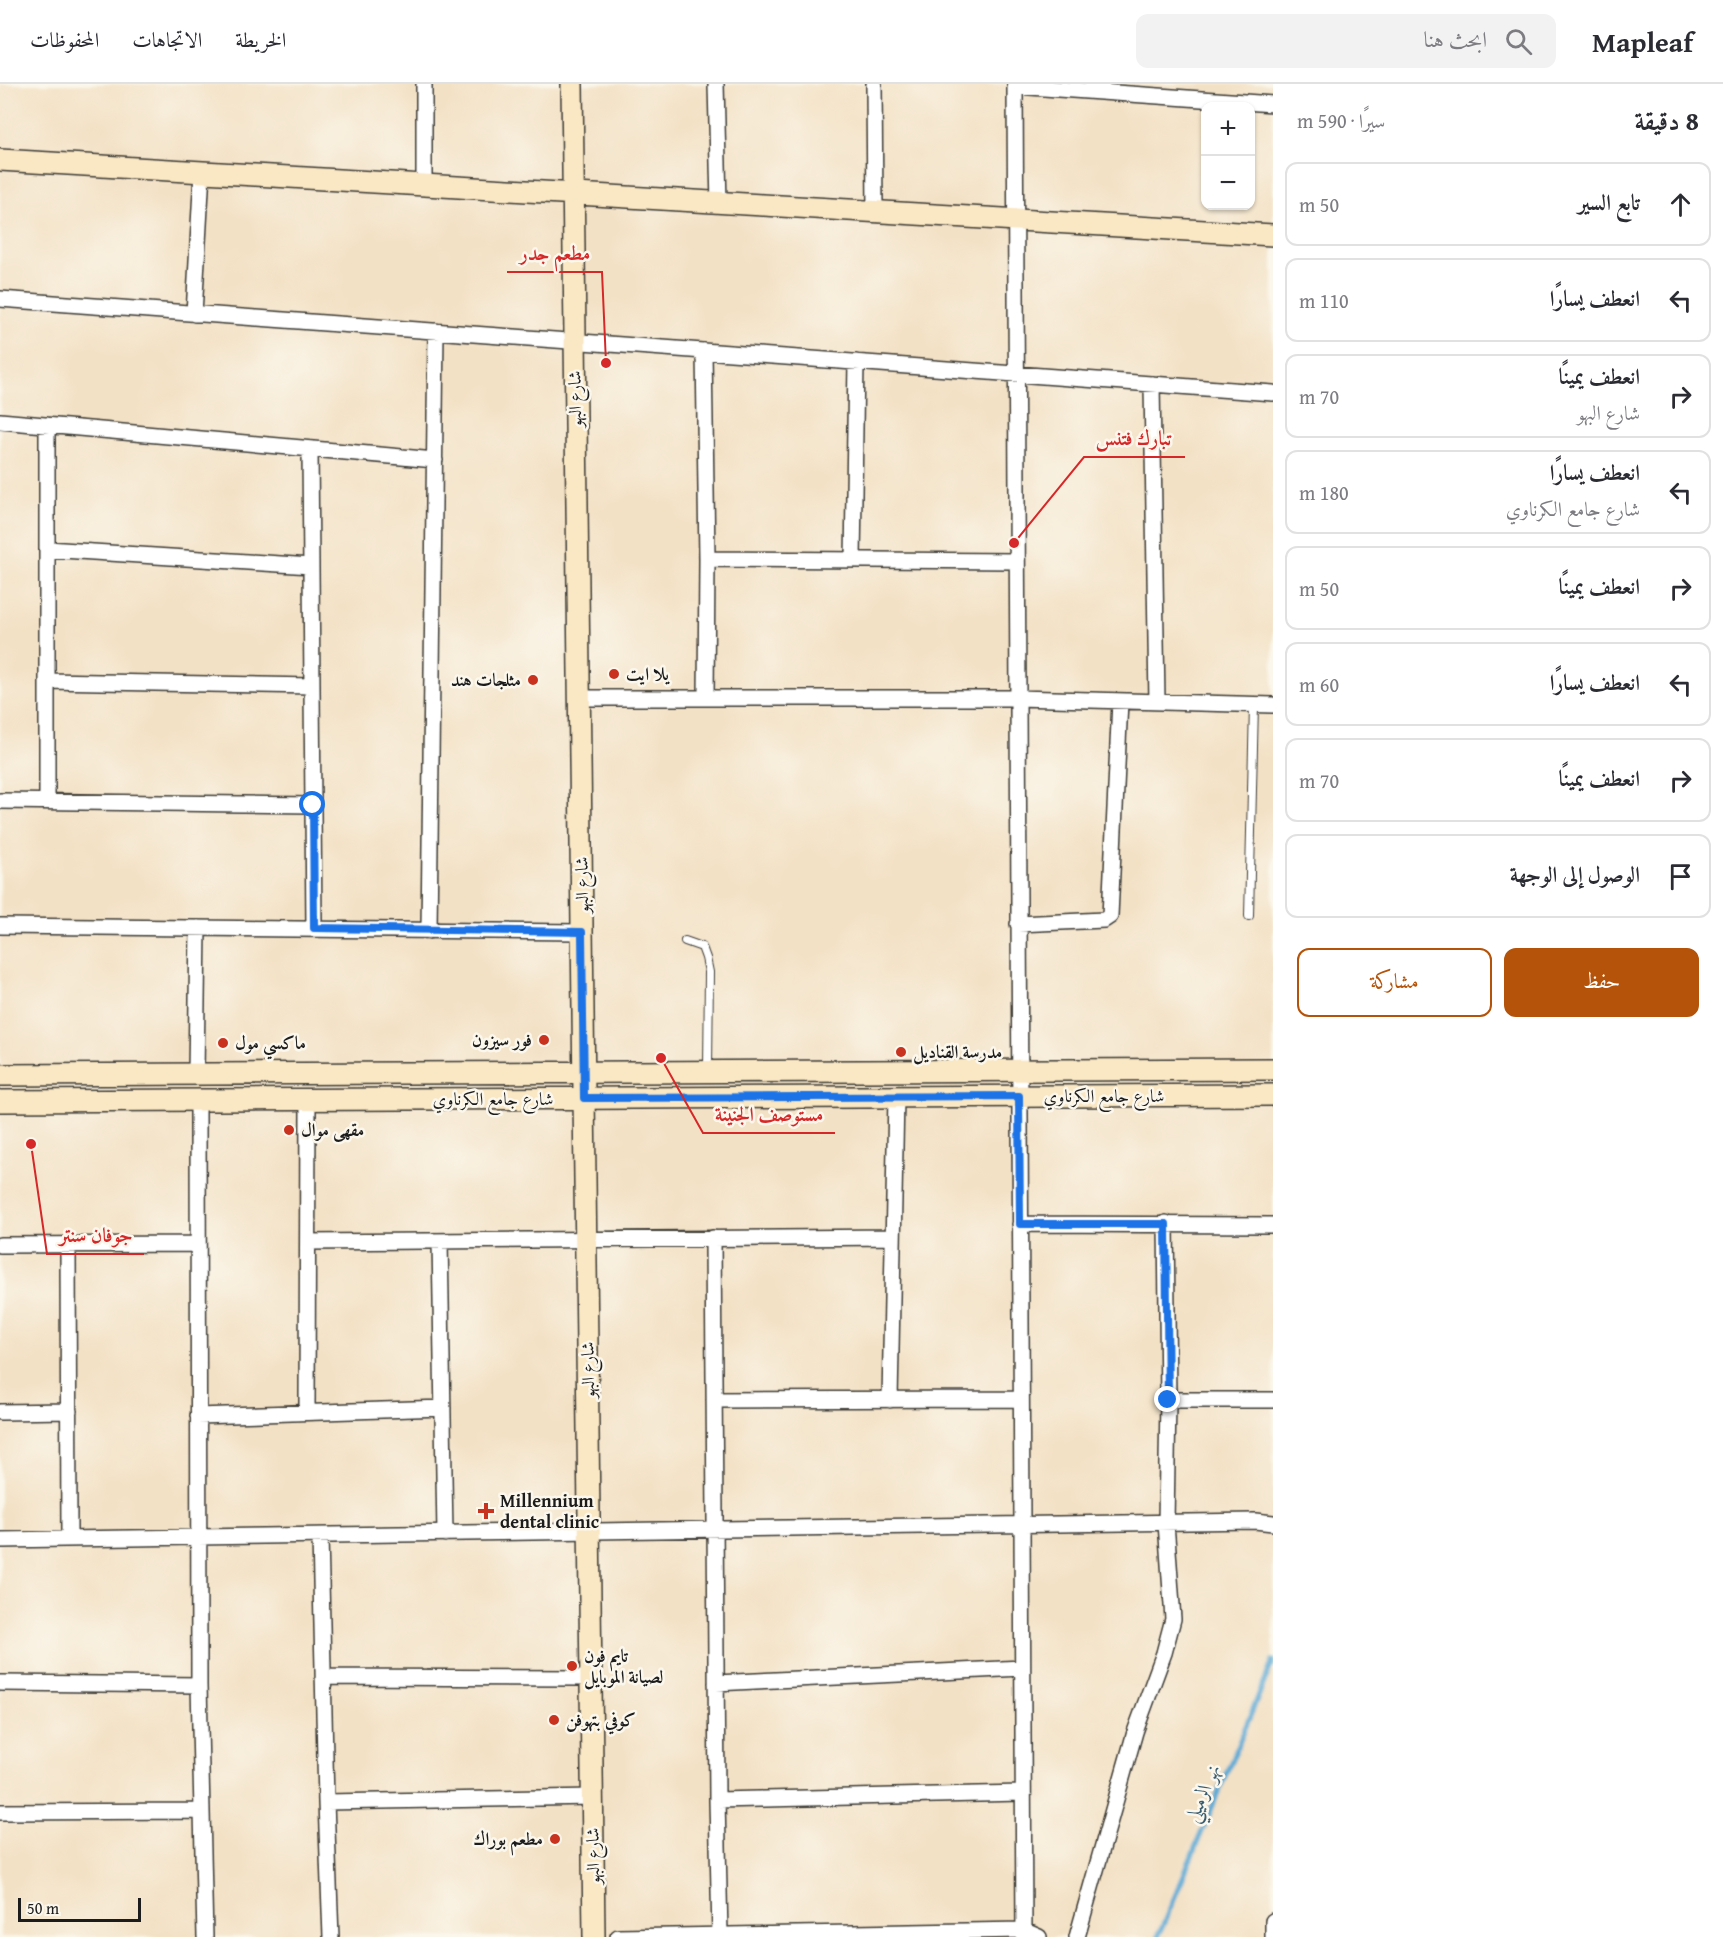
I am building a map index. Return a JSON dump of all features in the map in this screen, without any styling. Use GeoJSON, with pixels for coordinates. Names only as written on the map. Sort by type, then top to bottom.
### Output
{"type":"FeatureCollection","features":[{"type":"Feature","properties":{"kind":"street"},"geometry":{"type":"LineString","coordinates":[[424,84],[424,185]]}},
{"type":"Feature","properties":{"kind":"street","name":"شارع البهو"},"geometry":{"type":"LineString","coordinates":[[572,84],[594,1937]]}},
{"type":"Feature","properties":{"kind":"street"},"geometry":{"type":"LineString","coordinates":[[717,84],[719,203]]}},
{"type":"Feature","properties":{"kind":"street"},"geometry":{"type":"LineString","coordinates":[[873,84],[875,212]]}},
{"type":"Feature","properties":{"kind":"street"},"geometry":{"type":"LineString","coordinates":[[1023,1933],[1015,85],[1273,104]]}},
{"type":"Feature","properties":{"kind":"street"},"geometry":{"type":"LineString","coordinates":[[0,160],[1273,236]]}},
{"type":"Feature","properties":{"kind":"street"},"geometry":{"type":"LineString","coordinates":[[194,314],[202,172]]}},
{"type":"Feature","properties":{"kind":"street"},"geometry":{"type":"LineString","coordinates":[[0,299],[1273,393]]}},
{"type":"Feature","properties":{"kind":"street"},"geometry":{"type":"LineString","coordinates":[[429,931],[436,331]]}},
{"type":"Feature","properties":{"kind":"street"},"geometry":{"type":"LineString","coordinates":[[704,351],[707,559],[706,698]]}},
{"type":"Feature","properties":{"kind":"street"},"geometry":{"type":"LineString","coordinates":[[853,560],[856,362]]}},
{"type":"Feature","properties":{"kind":"street"},"geometry":{"type":"LineString","coordinates":[[1152,384],[1157,702]]}},
{"type":"Feature","properties":{"kind":"street"},"geometry":{"type":"LineString","coordinates":[[0,421],[435,460]]}},
{"type":"Feature","properties":{"kind":"street"},"geometry":{"type":"LineString","coordinates":[[47,425],[47,802]]}},
{"type":"Feature","properties":{"kind":"street"},"geometry":{"type":"LineString","coordinates":[[310,449],[314,928]]}},
{"type":"Feature","properties":{"kind":"street"},"geometry":{"type":"LineString","coordinates":[[47,549],[311,566]]}},
{"type":"Feature","properties":{"kind":"street"},"geometry":{"type":"LineString","coordinates":[[707,559],[1017,561]]}},
{"type":"Feature","properties":{"kind":"street"},"geometry":{"type":"LineString","coordinates":[[47,681],[312,686]]}},
{"type":"Feature","properties":{"kind":"street"},"geometry":{"type":"LineString","coordinates":[[579,698],[1017,698],[1273,705]]}},
{"type":"Feature","properties":{"kind":"street"},"geometry":{"type":"LineString","coordinates":[[1018,924],[1104,920],[1110,916],[1120,701]]}},
{"type":"Feature","properties":{"kind":"street"},"geometry":{"type":"LineString","coordinates":[[0,801],[313,805]]}},
{"type":"Feature","properties":{"kind":"street"},"geometry":{"type":"LineString","coordinates":[[0,926],[582,932]]}},
{"type":"Feature","properties":{"kind":"street"},"geometry":{"type":"LineString","coordinates":[[196,1074],[198,928]]}},
{"type":"Feature","properties":{"kind":"street","name":"شارع جامع الكرناوي"},"geometry":{"type":"LineString","coordinates":[[0,1075],[1273,1069]]}},
{"type":"Feature","properties":{"kind":"street","name":"شارع جامع الكرناوي"},"geometry":{"type":"LineString","coordinates":[[0,1101],[1273,1095]]}},
{"type":"Feature","properties":{"kind":"street"},"geometry":{"type":"LineString","coordinates":[[890,1400],[896,1097]]}},
{"type":"Feature","properties":{"kind":"street"},"geometry":{"type":"LineString","coordinates":[[198,1100],[198,1684],[206,1937]]}},
{"type":"Feature","properties":{"kind":"street"},"geometry":{"type":"LineString","coordinates":[[307,1412],[308,1100]]}},
{"type":"Feature","properties":{"kind":"street"},"geometry":{"type":"LineString","coordinates":[[1020,1224],[1273,1225]]}},
{"type":"Feature","properties":{"kind":"street"},"geometry":{"type":"LineString","coordinates":[[1077,1937],[1135,1732],[1164,1653],[1173,1619],[1166,1522],[1168,1400],[1166,1224]]}},
{"type":"Feature","properties":{"kind":"street"},"geometry":{"type":"LineString","coordinates":[[308,1242],[893,1237]]}},
{"type":"Feature","properties":{"kind":"street"},"geometry":{"type":"LineString","coordinates":[[713,1238],[720,1935]]}},
{"type":"Feature","properties":{"kind":"street"},"geometry":{"type":"LineString","coordinates":[[440,1241],[445,1534]]}},
{"type":"Feature","properties":{"kind":"street"},"geometry":{"type":"LineString","coordinates":[[0,1245],[198,1244]]}},
{"type":"Feature","properties":{"kind":"street"},"geometry":{"type":"LineString","coordinates":[[68,1245],[69,1538]]}},
{"type":"Feature","properties":{"kind":"street"},"geometry":{"type":"LineString","coordinates":[[714,1400],[1020,1399]]}},
{"type":"Feature","properties":{"kind":"street"},"geometry":{"type":"LineString","coordinates":[[1168,1400],[1273,1400]]}},
{"type":"Feature","properties":{"kind":"street"},"geometry":{"type":"LineString","coordinates":[[198,1416],[443,1408]]}},
{"type":"Feature","properties":{"kind":"street"},"geometry":{"type":"LineString","coordinates":[[0,1412],[69,1411]]}},
{"type":"Feature","properties":{"kind":"street"},"geometry":{"type":"LineString","coordinates":[[0,1540],[1166,1522],[1255,1521],[1273,1523]]}},
{"type":"Feature","properties":{"kind":"street"},"geometry":{"type":"LineString","coordinates":[[320,1536],[331,1937]]}},
{"type":"Feature","properties":{"kind":"street"},"geometry":{"type":"LineString","coordinates":[[716,1683],[1022,1668]]}},
{"type":"Feature","properties":{"kind":"street"},"geometry":{"type":"LineString","coordinates":[[323,1677],[591,1678]]}},
{"type":"Feature","properties":{"kind":"street"},"geometry":{"type":"LineString","coordinates":[[0,1683],[198,1684]]}},
{"type":"Feature","properties":{"kind":"street"},"geometry":{"type":"LineString","coordinates":[[717,1800],[1022,1793]]}},
{"type":"Feature","properties":{"kind":"street"},"geometry":{"type":"LineString","coordinates":[[326,1802],[593,1797]]}},
{"type":"Feature","properties":{"kind":"street"},"geometry":{"type":"LineString","coordinates":[[0,1812],[202,1811]]}},
{"type":"Feature","properties":{"kind":"street"},"geometry":{"type":"LineString","coordinates":[[1273,1921],[1273,1937]]}},
{"type":"Feature","properties":{"kind":"street"},"geometry":{"type":"LineString","coordinates":[[618,1937],[1023,1933],[1039,1937]]}},
{"type":"Feature","properties":{"kind":"lane"},"geometry":{"type":"LineString","coordinates":[[1249,916],[1254,705]]}},
{"type":"Feature","properties":{"kind":"lane"},"geometry":{"type":"LineString","coordinates":[[685,941],[702,947],[709,972],[708,1071]]}},
{"type":"Feature","properties":{"kind":"waterway","name":"نهر الرميلي"},"geometry":{"type":"LineString","coordinates":[[1158,1937],[1273,1661]]}},
{"type":"Feature","properties":{"kind":"place","name":"مطعم جدر"},"geometry":{"type":"Point","coordinates":[606,363]}},
{"type":"Feature","properties":{"kind":"place","name":"تبارك فتنس"},"geometry":{"type":"Point","coordinates":[1014,543]}},
{"type":"Feature","properties":{"kind":"place","name":"يلا ايت"},"geometry":{"type":"Point","coordinates":[614,674]}},
{"type":"Feature","properties":{"kind":"place","name":"مثلجات هند"},"geometry":{"type":"Point","coordinates":[533,680]}},
{"type":"Feature","properties":{"kind":"place","name":"فور سيزون"},"geometry":{"type":"Point","coordinates":[544,1040]}},
{"type":"Feature","properties":{"kind":"place","name":"ماكسي مول"},"geometry":{"type":"Point","coordinates":[223,1043]}},
{"type":"Feature","properties":{"kind":"place","name":"مدرسة القناديل"},"geometry":{"type":"Point","coordinates":[901,1052]}},
{"type":"Feature","properties":{"kind":"place","name":"مستوصف الجنينة"},"geometry":{"type":"Point","coordinates":[661,1058]}},
{"type":"Feature","properties":{"kind":"place","name":"مقهى موال"},"geometry":{"type":"Point","coordinates":[289,1130]}},
{"type":"Feature","properties":{"kind":"place","name":"جوفان سنتر"},"geometry":{"type":"Point","coordinates":[31,1144]}},
{"type":"Feature","properties":{"kind":"place","name":"Millennium dental clinic"},"geometry":{"type":"Point","coordinates":[486,1511]}},
{"type":"Feature","properties":{"kind":"place","name":"تايم فون لصيانة الموبايل"},"geometry":{"type":"Point","coordinates":[572,1666]}},
{"type":"Feature","properties":{"kind":"place","name":"كوفي بتهوفن"},"geometry":{"type":"Point","coordinates":[554,1720]}},
{"type":"Feature","properties":{"kind":"place","name":"مطعم بوراك"},"geometry":{"type":"Point","coordinates":[555,1839]}},
{"type":"Feature","properties":{"kind":"route"},"geometry":{"type":"LineString","coordinates":[[313,805],[314,928],[582,932],[584,1098],[1019,1096],[1020,1224],[1166,1224],[1168,1400]]}}]}
